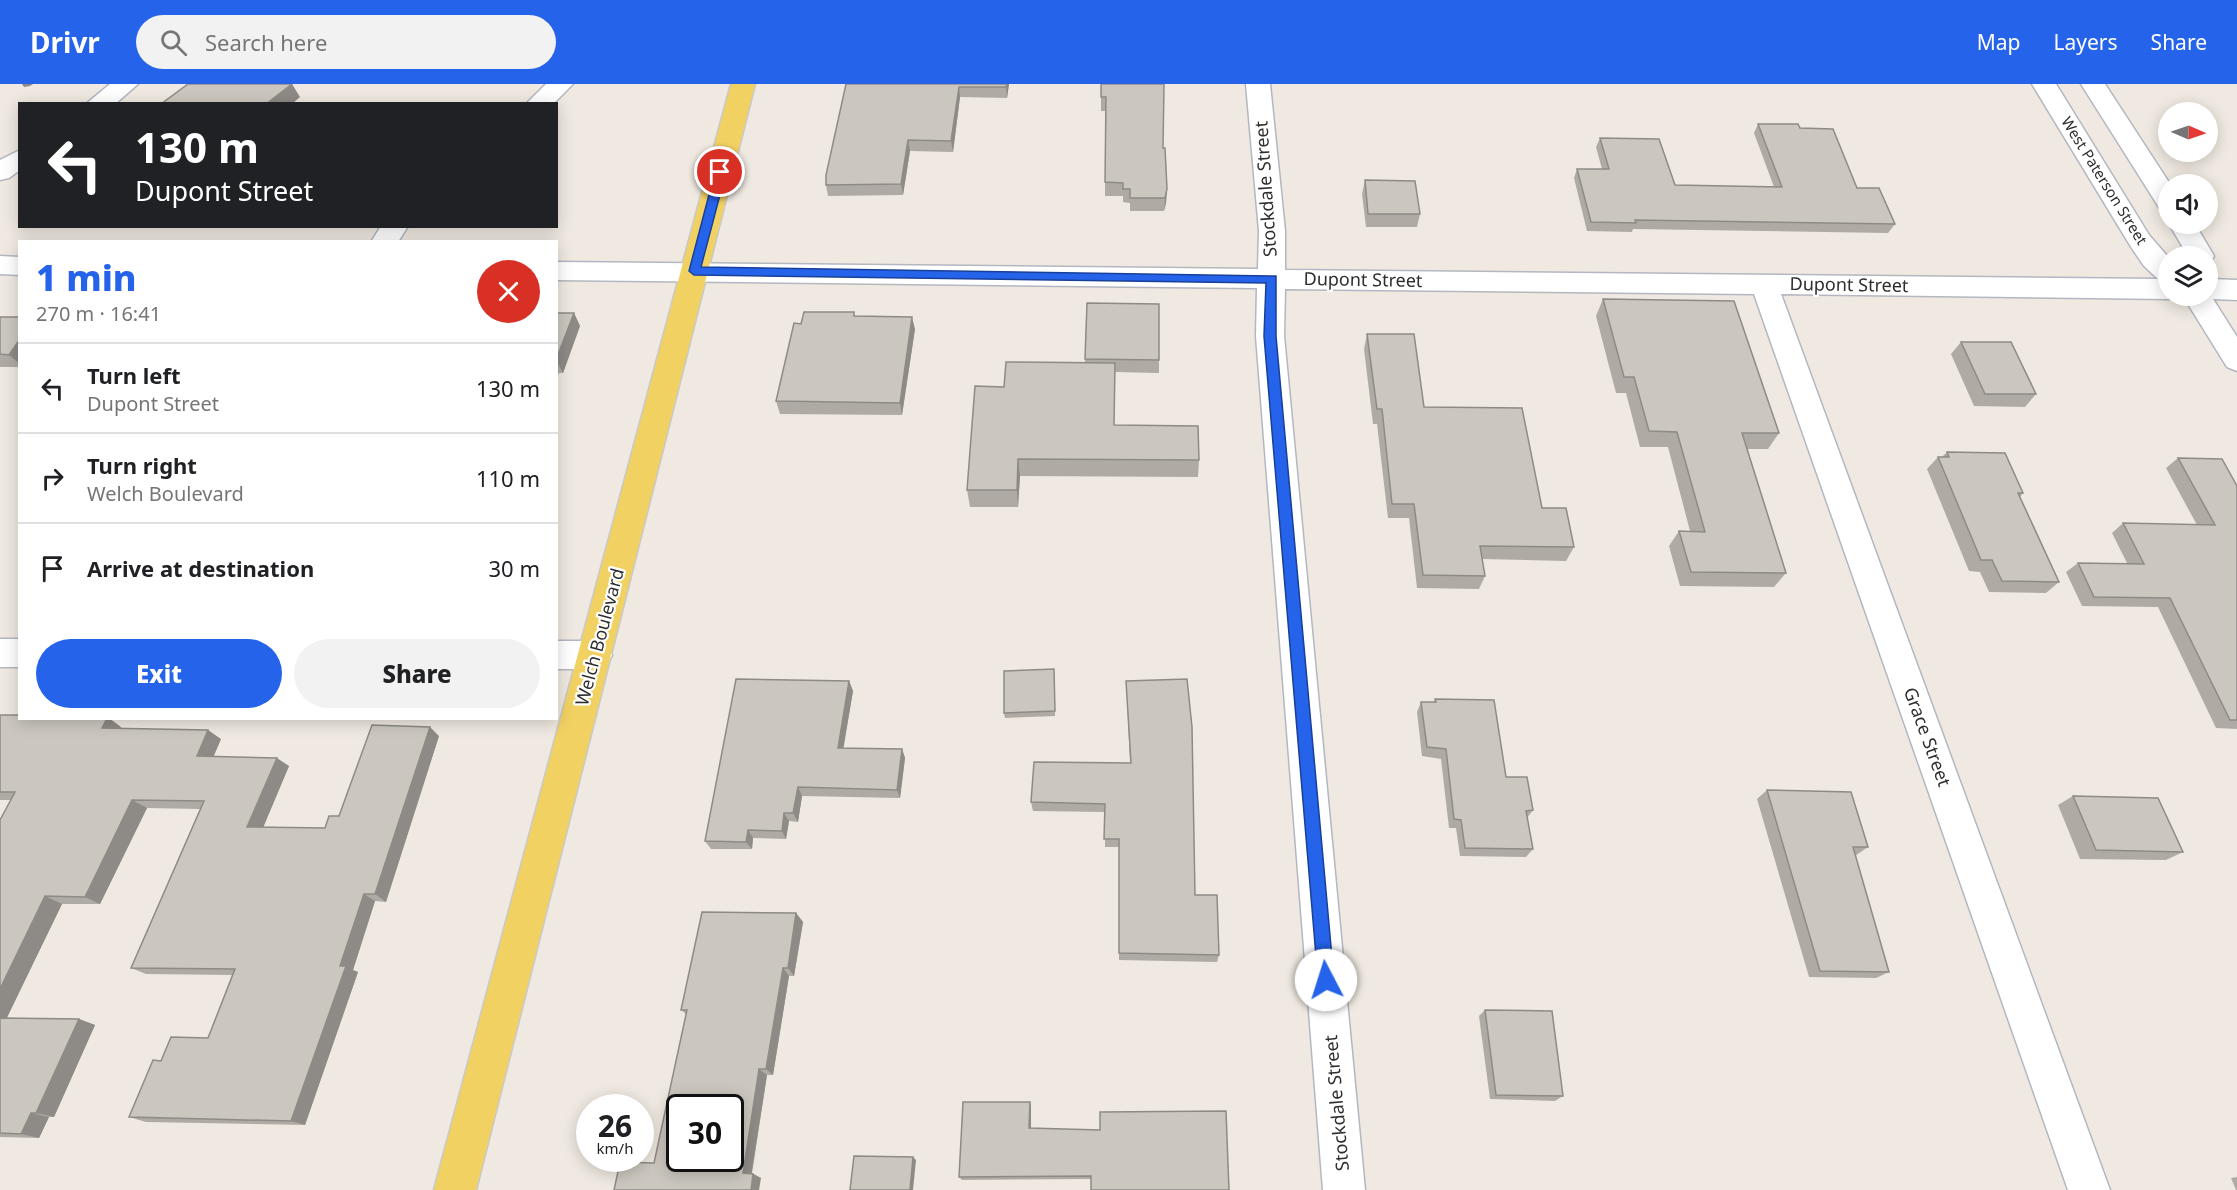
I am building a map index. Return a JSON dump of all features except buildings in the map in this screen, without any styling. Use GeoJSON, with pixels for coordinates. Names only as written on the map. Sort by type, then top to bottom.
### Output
{"type":"FeatureCollection","features":[{"type":"Feature","properties":{"kind":"main road","name":"Welch Boulevard"},"geometry":{"type":"LineString","coordinates":[[455,1190],[743,84]]}},
{"type":"Feature","properties":{"kind":"street"},"geometry":{"type":"LineString","coordinates":[[101,102],[126,84]]}},
{"type":"Feature","properties":{"kind":"street"},"geometry":{"type":"LineString","coordinates":[[540,102],[561,84]]}},
{"type":"Feature","properties":{"kind":"street","name":"Stockdale Street"},"geometry":{"type":"LineString","coordinates":[[1258,84],[1272,231],[1270,336],[1344,1190]]}},
{"type":"Feature","properties":{"kind":"street","name":"West Paterson Street"},"geometry":{"type":"LineString","coordinates":[[2044,84],[2139,241],[2158,264]]}},
{"type":"Feature","properties":{"kind":"street"},"geometry":{"type":"LineString","coordinates":[[2093,84],[2158,186]]}},
{"type":"Feature","properties":{"kind":"street"},"geometry":{"type":"LineString","coordinates":[[0,172],[18,159]]}},
{"type":"Feature","properties":{"kind":"street"},"geometry":{"type":"LineString","coordinates":[[0,265],[18,266]]}},
{"type":"Feature","properties":{"kind":"street","name":"Dupont Street"},"geometry":{"type":"LineString","coordinates":[[558,271],[2158,289]]}},
{"type":"Feature","properties":{"kind":"street","name":"Grace Street"},"geometry":{"type":"LineString","coordinates":[[1764,284],[2089,1190]]}},
{"type":"Feature","properties":{"kind":"street"},"geometry":{"type":"LineString","coordinates":[[2218,289],[2237,290]]}},
{"type":"Feature","properties":{"kind":"street"},"geometry":{"type":"LineString","coordinates":[[2204,306],[2237,360]]}},
{"type":"Feature","properties":{"kind":"street"},"geometry":{"type":"LineString","coordinates":[[0,653],[18,653]]}},
{"type":"Feature","properties":{"kind":"street"},"geometry":{"type":"LineString","coordinates":[[558,655],[595,655]]}},
{"type":"Feature","properties":{"kind":"route"},"geometry":{"type":"LineString","coordinates":[[720,172],[694,271],[1272,279],[1269,308],[1270,336],[1326,980]]}}]}
